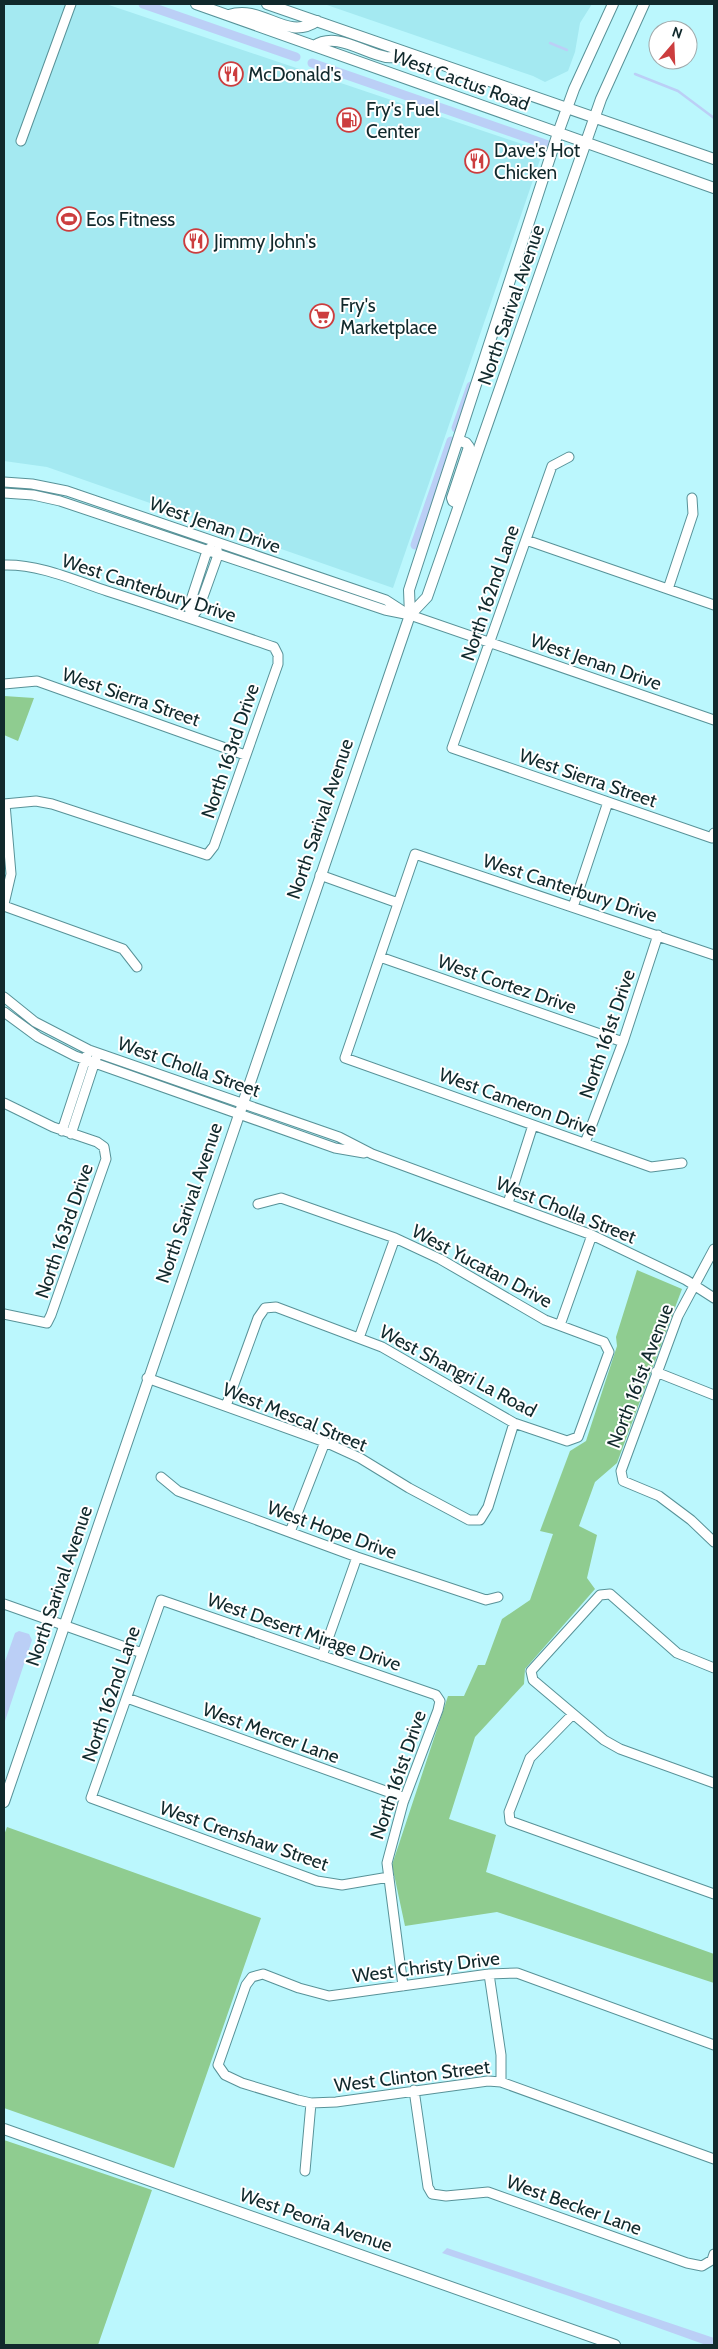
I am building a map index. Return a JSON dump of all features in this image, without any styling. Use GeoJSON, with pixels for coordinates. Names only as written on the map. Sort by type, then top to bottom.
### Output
{"type":"FeatureCollection","features":[{"type":"Feature","properties":{"kind":"main road","name":"West Cactus Road"},"geometry":{"type":"LineString","coordinates":[[196,4],[714,188]]}},
{"type":"Feature","properties":{"kind":"main road","name":"West Cactus Road"},"geometry":{"type":"LineString","coordinates":[[267,4],[714,159]]}},
{"type":"Feature","properties":{"kind":"main road","name":"North Sarival Avenue"},"geometry":{"type":"LineString","coordinates":[[4,1802],[147,1378],[410,615],[409,590],[558,133],[567,108],[613,4]]}},
{"type":"Feature","properties":{"kind":"main road","name":"North Sarival Avenue"},"geometry":{"type":"LineString","coordinates":[[410,615],[427,597],[601,99],[644,4]]}},
{"type":"Feature","properties":{"kind":"main road"},"geometry":{"type":"LineString","coordinates":[[228,15],[246,12],[297,28],[307,28],[318,21]]}},
{"type":"Feature","properties":{"kind":"main road"},"geometry":{"type":"LineString","coordinates":[[314,46],[323,40],[335,40],[385,56],[400,58],[415,55]]}},
{"type":"Feature","properties":{"kind":"main road"},"geometry":{"type":"LineString","coordinates":[[458,440],[468,445],[452,498],[453,501],[460,504]]}},
{"type":"Feature","properties":{"kind":"main road","name":"West Peoria Avenue"},"geometry":{"type":"LineString","coordinates":[[4,2129],[616,2345]]}},
{"type":"Feature","properties":{"kind":"street"},"geometry":{"type":"LineString","coordinates":[[21,141],[71,4]]}},
{"type":"Feature","properties":{"kind":"street","name":"North 162nd Lane"},"geometry":{"type":"LineString","coordinates":[[452,748],[552,466],[569,457]]}},
{"type":"Feature","properties":{"kind":"street","name":"West Jenan Drive"},"geometry":{"type":"LineString","coordinates":[[4,482],[32,484],[67,491],[386,600],[410,615]]}},
{"type":"Feature","properties":{"kind":"street","name":"West Jenan Drive"},"geometry":{"type":"LineString","coordinates":[[4,493],[33,495],[60,501],[385,610],[410,615],[714,720]]}},
{"type":"Feature","properties":{"kind":"street"},"geometry":{"type":"LineString","coordinates":[[668,589],[693,514],[692,498]]}},
{"type":"Feature","properties":{"kind":"street"},"geometry":{"type":"LineString","coordinates":[[526,540],[714,605]]}},
{"type":"Feature","properties":{"kind":"street"},"geometry":{"type":"LineString","coordinates":[[191,618],[189,606],[207,551],[216,543]]}},
{"type":"Feature","properties":{"kind":"street"},"geometry":{"type":"LineString","coordinates":[[191,618],[199,608],[218,554],[216,543]]}},
{"type":"Feature","properties":{"kind":"street","name":"West Canterbury Drive"},"geometry":{"type":"LineString","coordinates":[[4,565],[18,564],[44,570],[191,618],[274,647],[278,655]]}},
{"type":"Feature","properties":{"kind":"street","name":"North 163rd Drive"},"geometry":{"type":"LineString","coordinates":[[4,804],[36,801],[52,804],[207,855],[214,846],[278,664],[278,655]]}},
{"type":"Feature","properties":{"kind":"street","name":"West Sierra Street"},"geometry":{"type":"LineString","coordinates":[[4,684],[37,681],[245,755]]}},
{"type":"Feature","properties":{"kind":"street","name":"West Sierra Street"},"geometry":{"type":"LineString","coordinates":[[452,748],[713,836]]}},
{"type":"Feature","properties":{"kind":"street"},"geometry":{"type":"LineString","coordinates":[[573,907],[608,802]]}},
{"type":"Feature","properties":{"kind":"street"},"geometry":{"type":"LineString","coordinates":[[4,804],[11,874],[4,905],[123,948],[137,968]]}},
{"type":"Feature","properties":{"kind":"street","name":"West Canterbury Drive"},"geometry":{"type":"LineString","coordinates":[[398,903],[415,854],[714,955]]}},
{"type":"Feature","properties":{"kind":"street"},"geometry":{"type":"LineString","coordinates":[[320,875],[398,903],[380,957]]}},
{"type":"Feature","properties":{"kind":"street","name":"North 161st Drive"},"geometry":{"type":"LineString","coordinates":[[585,1143],[623,1042],[658,935]]}},
{"type":"Feature","properties":{"kind":"street","name":"West Cortez Drive"},"geometry":{"type":"LineString","coordinates":[[380,957],[623,1042]]}},
{"type":"Feature","properties":{"kind":"street","name":"West Cameron Drive"},"geometry":{"type":"LineString","coordinates":[[380,957],[345,1058],[651,1167],[682,1163]]}},
{"type":"Feature","properties":{"kind":"street","name":"West Cholla Street"},"geometry":{"type":"LineString","coordinates":[[4,996],[35,1022],[93,1051],[339,1137],[372,1154],[592,1235],[696,1286],[714,1298]]}},
{"type":"Feature","properties":{"kind":"street","name":"West Cholla Street"},"geometry":{"type":"LineString","coordinates":[[4,1012],[47,1042],[90,1061],[335,1148],[372,1154]]}},
{"type":"Feature","properties":{"kind":"street"},"geometry":{"type":"LineString","coordinates":[[4,1103],[67,1132],[93,1051]]}},
{"type":"Feature","properties":{"kind":"street"},"geometry":{"type":"LineString","coordinates":[[508,1203],[533,1125]]}},
{"type":"Feature","properties":{"kind":"street","name":"North 163rd Drive"},"geometry":{"type":"LineString","coordinates":[[4,1314],[47,1323],[52,1316],[106,1159],[104,1148],[97,1142],[67,1132]]}},
{"type":"Feature","properties":{"kind":"street","name":"West Yucatan Drive"},"geometry":{"type":"LineString","coordinates":[[258,1204],[281,1198],[395,1238],[440,1259],[545,1320],[604,1342],[609,1352],[578,1436]]}},
{"type":"Feature","properties":{"kind":"street"},"geometry":{"type":"LineString","coordinates":[[560,1325],[592,1235]]}},
{"type":"Feature","properties":{"kind":"street"},"geometry":{"type":"LineString","coordinates":[[359,1338],[395,1238]]}},
{"type":"Feature","properties":{"kind":"street","name":"North 161st Avenue"},"geometry":{"type":"LineString","coordinates":[[714,1249],[696,1286],[678,1316],[621,1471],[623,1481],[659,1496],[714,1542]]}},
{"type":"Feature","properties":{"kind":"street","name":"West Shangri La Road"},"geometry":{"type":"LineString","coordinates":[[226,1406],[258,1318],[265,1308],[276,1307],[382,1347],[514,1423],[567,1441],[578,1436]]}},
{"type":"Feature","properties":{"kind":"street"},"geometry":{"type":"LineString","coordinates":[[656,1372],[714,1395]]}},
{"type":"Feature","properties":{"kind":"street","name":"West Mescal Street"},"geometry":{"type":"LineString","coordinates":[[147,1378],[325,1442],[360,1458],[409,1488],[470,1520],[480,1520],[488,1507],[514,1423]]}},
{"type":"Feature","properties":{"kind":"street"},"geometry":{"type":"LineString","coordinates":[[290,1532],[325,1442]]}},
{"type":"Feature","properties":{"kind":"street","name":"West Hope Drive"},"geometry":{"type":"LineString","coordinates":[[162,1477],[178,1492],[357,1557],[486,1600],[498,1597]]}},
{"type":"Feature","properties":{"kind":"street"},"geometry":{"type":"LineString","coordinates":[[322,1656],[357,1557]]}},
{"type":"Feature","properties":{"kind":"street"},"geometry":{"type":"LineString","coordinates":[[714,1668],[677,1653],[610,1594],[600,1596],[531,1671],[533,1680],[604,1740],[620,1748],[714,1783]]}},
{"type":"Feature","properties":{"kind":"street","name":"North 162nd Lane"},"geometry":{"type":"LineString","coordinates":[[91,1798],[161,1600]]}},
{"type":"Feature","properties":{"kind":"street","name":"West Desert Mirage Drive"},"geometry":{"type":"LineString","coordinates":[[161,1600],[436,1695]]}},
{"type":"Feature","properties":{"kind":"street"},"geometry":{"type":"LineString","coordinates":[[4,1604],[142,1653]]}},
{"type":"Feature","properties":{"kind":"street","name":"North 161st Drive"},"geometry":{"type":"LineString","coordinates":[[403,1986],[387,1863],[390,1846],[405,1798],[438,1710],[440,1702],[436,1695]]}},
{"type":"Feature","properties":{"kind":"street","name":"West Mercer Lane"},"geometry":{"type":"LineString","coordinates":[[127,1698],[405,1798]]}},
{"type":"Feature","properties":{"kind":"street"},"geometry":{"type":"LineString","coordinates":[[573,1714],[530,1758],[509,1812],[510,1822],[714,1894]]}},
{"type":"Feature","properties":{"kind":"street","name":"West Crenshaw Street"},"geometry":{"type":"LineString","coordinates":[[91,1798],[317,1881],[342,1885],[389,1878]]}},
{"type":"Feature","properties":{"kind":"street","name":"West Christy Drive"},"geometry":{"type":"LineString","coordinates":[[225,2075],[218,2065],[246,1984],[252,1977],[263,1974],[299,1988],[329,1996],[489,1974],[517,1973],[714,2046]]}},
{"type":"Feature","properties":{"kind":"street"},"geometry":{"type":"LineString","coordinates":[[489,1974],[501,2056],[501,2082]]}},
{"type":"Feature","properties":{"kind":"street","name":"West Clinton Street"},"geometry":{"type":"LineString","coordinates":[[225,2075],[242,2083],[311,2103],[488,2081],[501,2082],[714,2159]]}},
{"type":"Feature","properties":{"kind":"street","name":"West Becker Lane"},"geometry":{"type":"LineString","coordinates":[[414,2090],[428,2188],[432,2194],[446,2196],[488,2192],[678,2260],[702,2266],[712,2260],[714,2254]]}},
{"type":"Feature","properties":{"kind":"street"},"geometry":{"type":"LineString","coordinates":[[305,2171],[311,2103]]}},
{"type":"Feature","properties":{"kind":"shaded area"},"geometry":{"type":"Polygon","coordinates":[[[4,4],[106,4],[543,151],[393,588],[47,467],[4,461],[4,4]]]}},
{"type":"Feature","properties":{"kind":"shaded area"},"geometry":{"type":"Polygon","coordinates":[[[324,4],[592,4],[580,23],[575,52],[568,71],[545,82],[533,76],[324,4]]]}},
{"type":"Feature","properties":{"kind":"shaded area"},"geometry":{"type":"Polygon","coordinates":[[[19,1631],[29,1634],[32,1640],[4,1724],[4,1664],[15,1633],[19,1631]]]}},
{"type":"Feature","properties":{"kind":"shaded area"},"geometry":{"type":"Polygon","coordinates":[[[447,2248],[714,2338],[714,2345],[706,2345],[442,2253],[447,2248]]]}},
{"type":"Feature","properties":{"kind":"green space"},"geometry":{"type":"Polygon","coordinates":[[[4,696],[34,698],[18,741],[4,735],[4,696]]]}},
{"type":"Feature","properties":{"kind":"green space"},"geometry":{"type":"Polygon","coordinates":[[[637,1270],[682,1289],[617,1463],[595,1482],[579,1526],[597,1535],[587,1578],[595,1589],[525,1669],[524,1684],[475,1737],[449,1819],[496,1835],[486,1872],[714,1954],[714,1983],[497,1912],[405,1926],[392,1865],[448,1696],[464,1696],[478,1665],[485,1665],[502,1619],[530,1600],[553,1534],[540,1531],[570,1451],[586,1441],[617,1346],[616,1337],[637,1270]]]}},
{"type":"Feature","properties":{"kind":"green space"},"geometry":{"type":"Polygon","coordinates":[[[7,1827],[261,1918],[174,2168],[4,2108],[4,1835],[7,1827]]]}},
{"type":"Feature","properties":{"kind":"green space"},"geometry":{"type":"Polygon","coordinates":[[[4,2140],[152,2190],[98,2345],[4,2345],[4,2140]]]}},
{"type":"Feature","properties":{"kind":"waterway"},"geometry":{"type":"LineString","coordinates":[[143,4],[296,57]]}},
{"type":"Feature","properties":{"kind":"waterway"},"geometry":{"type":"LineString","coordinates":[[550,43],[567,50]]}},
{"type":"Feature","properties":{"kind":"waterway"},"geometry":{"type":"LineString","coordinates":[[312,63],[554,147],[552,152]]}},
{"type":"Feature","properties":{"kind":"waterway"},"geometry":{"type":"LineString","coordinates":[[635,74],[678,91],[714,118]]}},
{"type":"Feature","properties":{"kind":"waterway"},"geometry":{"type":"LineString","coordinates":[[456,428],[471,386]]}},
{"type":"Feature","properties":{"kind":"waterway"},"geometry":{"type":"LineString","coordinates":[[415,545],[451,441]]}},
{"type":"Feature","properties":{"kind":"place","name":"McDonald's"},"geometry":{"type":"Point","coordinates":[231,74]}},
{"type":"Feature","properties":{"kind":"place","name":"Fry's Fuel Center"},"geometry":{"type":"Point","coordinates":[349,120]}},
{"type":"Feature","properties":{"kind":"place","name":"Dave's Hot Chicken"},"geometry":{"type":"Point","coordinates":[477,161]}},
{"type":"Feature","properties":{"kind":"place","name":"Eos Fitness"},"geometry":{"type":"Point","coordinates":[69,219]}},
{"type":"Feature","properties":{"kind":"place","name":"Jimmy John's"},"geometry":{"type":"Point","coordinates":[196,241]}},
{"type":"Feature","properties":{"kind":"place","name":"Fry's Marketplace"},"geometry":{"type":"Point","coordinates":[322,316]}}]}
